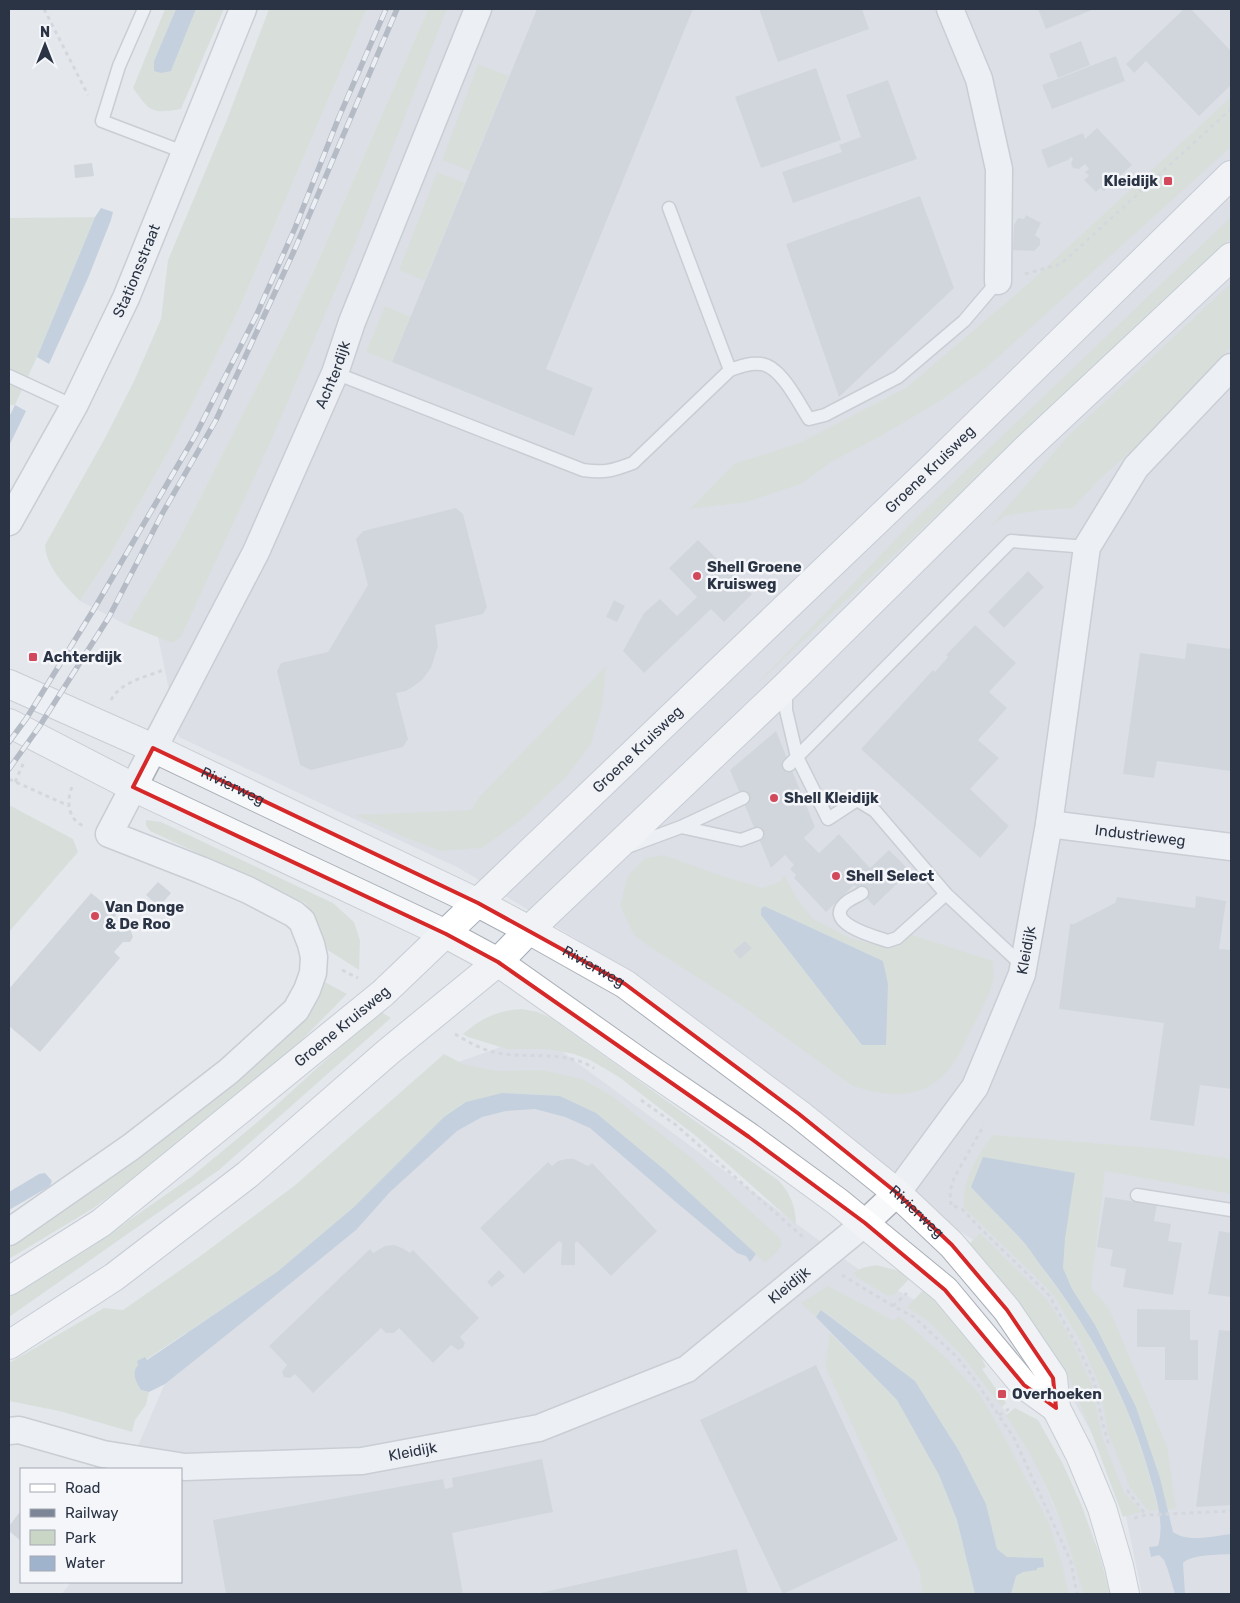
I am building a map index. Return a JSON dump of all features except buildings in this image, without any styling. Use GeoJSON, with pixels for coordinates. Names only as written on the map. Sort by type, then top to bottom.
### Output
{"type":"FeatureCollection","features":[{"type":"Feature","properties":{"kind":"main road","name":"Groene Kruisweg"},"geometry":{"type":"LineString","coordinates":[[9,1281],[102,1223],[383,993],[936,464],[1231,175]]}},
{"type":"Feature","properties":{"kind":"main road"},"geometry":{"type":"LineString","coordinates":[[9,1345],[114,1277],[239,1181],[428,1019],[498,962],[608,854],[786,686],[1026,450],[1231,257]]}},
{"type":"Feature","properties":{"kind":"main road","name":"Rivierweg"},"geometry":{"type":"LineString","coordinates":[[478,903],[625,984],[799,1114],[897,1193],[952,1246],[1007,1310],[1053,1378],[1056,1408],[1080,1455],[1102,1508],[1125,1594]]}},
{"type":"Feature","properties":{"kind":"main road","name":"Rivierweg"},"geometry":{"type":"LineString","coordinates":[[446,934],[498,962],[749,1137],[864,1223],[945,1290],[1024,1385],[1056,1408]]}},
{"type":"Feature","properties":{"kind":"street","name":"Stationsstraat"},"geometry":{"type":"LineString","coordinates":[[9,522],[74,406],[126,298],[243,9]]}},
{"type":"Feature","properties":{"kind":"street","name":"Achterdijk"},"geometry":{"type":"LineString","coordinates":[[109,834],[256,552],[335,373],[352,322],[478,9]]}},
{"type":"Feature","properties":{"kind":"street"},"geometry":{"type":"LineString","coordinates":[[950,9],[979,79],[999,169],[998,280]]}},
{"type":"Feature","properties":{"kind":"street","name":"Kleidijk"},"geometry":{"type":"LineString","coordinates":[[9,1431],[19,1430],[103,1454],[185,1467],[362,1461],[539,1428],[688,1369],[864,1223],[897,1193],[975,1087],[1022,974],[1050,824],[1086,547],[1136,467],[1231,367]]}},
{"type":"Feature","properties":{"kind":"street","name":"Rivierweg"},"geometry":{"type":"LineString","coordinates":[[9,684],[153,748],[478,903]]}},
{"type":"Feature","properties":{"kind":"street","name":"Rivierweg"},"geometry":{"type":"LineString","coordinates":[[9,723],[133,787],[446,934]]}},
{"type":"Feature","properties":{"kind":"street","name":"Industrieweg"},"geometry":{"type":"LineString","coordinates":[[1050,824],[1231,847]]}},
{"type":"Feature","properties":{"kind":"street"},"geometry":{"type":"LineString","coordinates":[[9,1232],[139,1142],[228,1071],[296,1010],[307,990],[313,973],[314,957],[307,932],[302,921],[294,914],[269,900],[209,873],[109,834]]}},
{"type":"Feature","properties":{"kind":"lane"},"geometry":{"type":"LineString","coordinates":[[144,9],[119,66],[102,121],[186,153]]}},
{"type":"Feature","properties":{"kind":"lane"},"geometry":{"type":"LineString","coordinates":[[668,208],[730,370]]}},
{"type":"Feature","properties":{"kind":"lane"},"geometry":{"type":"LineString","coordinates":[[335,373],[583,470],[600,473],[633,463],[730,370],[746,364],[763,364],[777,371],[809,419],[825,415],[898,377],[964,321],[998,280]]}},
{"type":"Feature","properties":{"kind":"lane"},"geometry":{"type":"LineString","coordinates":[[9,376],[74,406]]}},
{"type":"Feature","properties":{"kind":"lane"},"geometry":{"type":"LineString","coordinates":[[793,761],[1012,541],[1086,547]]}},
{"type":"Feature","properties":{"kind":"lane"},"geometry":{"type":"LineString","coordinates":[[786,686],[786,710],[793,761],[818,799],[828,819],[857,800],[875,811],[905,856],[1024,966]]}},
{"type":"Feature","properties":{"kind":"lane"},"geometry":{"type":"LineString","coordinates":[[608,854],[681,827],[743,798]]}},
{"type":"Feature","properties":{"kind":"lane"},"geometry":{"type":"LineString","coordinates":[[806,805],[818,799]]}},
{"type":"Feature","properties":{"kind":"lane"},"geometry":{"type":"LineString","coordinates":[[681,827],[741,840],[757,834]]}},
{"type":"Feature","properties":{"kind":"lane"},"geometry":{"type":"LineString","coordinates":[[862,894],[846,902],[840,916],[843,921],[856,930],[888,941],[897,938],[946,894]]}},
{"type":"Feature","properties":{"kind":"lane"},"geometry":{"type":"LineString","coordinates":[[1136,1195],[1231,1210]]}},
{"type":"Feature","properties":{"kind":"path"},"geometry":{"type":"LineString","coordinates":[[44,9],[102,121]]}},
{"type":"Feature","properties":{"kind":"path"},"geometry":{"type":"LineString","coordinates":[[998,280],[1061,264],[1231,109]]}},
{"type":"Feature","properties":{"kind":"path"},"geometry":{"type":"LineString","coordinates":[[15,782],[26,758]]}},
{"type":"Feature","properties":{"kind":"path"},"geometry":{"type":"LineString","coordinates":[[82,761],[68,796],[72,817],[78,824],[109,834]]}},
{"type":"Feature","properties":{"kind":"path"},"geometry":{"type":"LineString","coordinates":[[9,780],[69,806]]}},
{"type":"Feature","properties":{"kind":"path"},"geometry":{"type":"LineString","coordinates":[[314,957],[358,978],[383,993]]}},
{"type":"Feature","properties":{"kind":"path"},"geometry":{"type":"LineString","coordinates":[[428,1019],[472,1044],[492,1052],[569,1058],[592,1066],[600,1072]]}},
{"type":"Feature","properties":{"kind":"path"},"geometry":{"type":"LineString","coordinates":[[638,1098],[676,1125],[824,1255],[843,1276],[914,1317],[957,1357],[1014,1438],[1071,1562],[1077,1594]]}},
{"type":"Feature","properties":{"kind":"path"},"geometry":{"type":"LineString","coordinates":[[1150,1515],[1231,1511]]}},
{"type":"Feature","properties":{"kind":"highlighted area"},"geometry":{"type":"Polygon","coordinates":[[[153,748],[478,903],[625,984],[799,1114],[897,1193],[952,1245],[1007,1310],[1053,1378],[1056,1408],[1024,1385],[945,1290],[865,1223],[749,1137],[498,962],[446,934],[133,787],[153,748]]]}},
{"type":"Feature","properties":{"kind":"shaded area"},"geometry":{"type":"Polygon","coordinates":[[[367,9],[428,9],[313,272],[286,329],[180,537],[127,625],[80,601],[108,559],[169,451],[238,312],[367,9]]]}},
{"type":"Feature","properties":{"kind":"shaded area","name":"Overhoeken"},"geometry":{"type":"Polygon","coordinates":[[[438,9],[1231,9],[1231,1594],[1142,1594],[1119,1483],[993,1253],[946,1222],[654,986],[459,868],[179,737],[154,618],[438,9]]]}},
{"type":"Feature","properties":{"kind":"shaded area"},"geometry":{"type":"Polygon","coordinates":[[[538,1034],[858,1269],[946,1317],[1034,1458],[1090,1594],[62,1594],[70,1583],[182,1583],[182,1468],[128,1468],[209,1281],[433,1071],[538,1034]]]}},
{"type":"Feature","properties":{"kind":"green space"},"geometry":{"type":"Polygon","coordinates":[[[165,9],[176,9],[154,61],[171,71],[196,9],[224,9],[181,109],[157,111],[148,107],[133,88],[165,9]]]}},
{"type":"Feature","properties":{"kind":"green space"},"geometry":{"type":"Polygon","coordinates":[[[269,9],[367,9],[238,312],[169,451],[108,559],[80,601],[53,568],[46,553],[45,545],[105,438],[134,381],[161,319],[168,260],[226,122],[269,9]]]}},
{"type":"Feature","properties":{"kind":"green space"},"geometry":{"type":"Polygon","coordinates":[[[428,9],[447,9],[355,244],[271,441],[181,637],[172,643],[127,625],[180,537],[286,329],[313,272],[428,9]]]}},
{"type":"Feature","properties":{"kind":"green space"},"geometry":{"type":"Polygon","coordinates":[[[478,64],[509,76],[470,171],[442,160],[478,64]]]}},
{"type":"Feature","properties":{"kind":"green space"},"geometry":{"type":"Polygon","coordinates":[[[1231,97],[1231,147],[985,369],[940,401],[879,437],[831,462],[801,484],[747,502],[690,509],[734,464],[799,443],[906,388],[1031,281],[1231,97]]]}},
{"type":"Feature","properties":{"kind":"green space"},"geometry":{"type":"Polygon","coordinates":[[[437,172],[465,183],[425,281],[399,270],[437,172]]]}},
{"type":"Feature","properties":{"kind":"green space"},"geometry":{"type":"Polygon","coordinates":[[[95,217],[37,357],[15,405],[9,405],[9,218],[95,217]]]}},
{"type":"Feature","properties":{"kind":"green space"},"geometry":{"type":"Polygon","coordinates":[[[1231,217],[1231,238],[752,689],[915,519],[1231,217]]]}},
{"type":"Feature","properties":{"kind":"green space"},"geometry":{"type":"Polygon","coordinates":[[[1231,283],[1231,347],[1157,428],[1101,478],[1073,508],[1041,510],[1005,516],[990,527],[1067,437],[1231,283]]]}},
{"type":"Feature","properties":{"kind":"green space"},"geometry":{"type":"Polygon","coordinates":[[[385,306],[411,317],[392,362],[366,352],[385,306]]]}},
{"type":"Feature","properties":{"kind":"green space"},"geometry":{"type":"Polygon","coordinates":[[[606,666],[602,707],[591,744],[567,776],[522,819],[482,848],[441,851],[355,815],[471,810],[479,797],[606,666]]]}},
{"type":"Feature","properties":{"kind":"green space"},"geometry":{"type":"Polygon","coordinates":[[[9,805],[73,839],[78,852],[9,932],[9,805]]]}},
{"type":"Feature","properties":{"kind":"green space"},"geometry":{"type":"Polygon","coordinates":[[[146,820],[161,822],[333,903],[354,922],[360,940],[359,970],[323,947],[313,914],[305,903],[150,831],[146,825],[146,820]]]}},
{"type":"Feature","properties":{"kind":"green space"},"geometry":{"type":"Polygon","coordinates":[[[664,855],[722,876],[763,888],[781,881],[784,875],[796,897],[813,919],[850,938],[884,947],[912,935],[993,961],[993,979],[990,992],[955,1061],[941,1078],[931,1085],[909,1093],[886,1094],[851,1085],[742,1006],[634,935],[620,906],[628,875],[645,858],[664,855]],[[764,906],[761,910],[761,915],[862,1045],[883,961],[764,906]]]}},
{"type":"Feature","properties":{"kind":"green space"},"geometry":{"type":"Polygon","coordinates":[[[321,980],[347,994],[284,1058],[188,1139],[92,1209],[9,1259],[9,1243],[150,1149],[304,1021],[316,997],[321,980]]]}},
{"type":"Feature","properties":{"kind":"green space"},"geometry":{"type":"Polygon","coordinates":[[[522,1009],[538,1012],[551,1018],[779,1181],[787,1191],[792,1202],[796,1225],[696,1136],[619,1077],[590,1060],[574,1054],[546,1049],[507,1049],[463,1034],[476,1023],[490,1016],[505,1011],[522,1009]]]}},
{"type":"Feature","properties":{"kind":"green space"},"geometry":{"type":"Polygon","coordinates":[[[380,1011],[391,1018],[219,1170],[9,1317],[9,1296],[85,1251],[191,1177],[261,1119],[380,1011]]]}},
{"type":"Feature","properties":{"kind":"green space"},"geometry":{"type":"Polygon","coordinates":[[[444,1054],[463,1064],[496,1071],[542,1070],[582,1079],[612,1096],[693,1159],[780,1238],[782,1244],[778,1251],[765,1263],[666,1171],[560,1096],[502,1093],[354,1207],[277,1272],[138,1365],[141,1390],[149,1392],[146,1405],[135,1420],[132,1432],[59,1411],[9,1401],[9,1363],[104,1308],[123,1310],[199,1257],[294,1186],[444,1054]]]}},
{"type":"Feature","properties":{"kind":"green space"},"geometry":{"type":"Polygon","coordinates":[[[993,1135],[1165,1149],[1231,1159],[1231,1194],[1105,1171],[1091,1288],[1109,1308],[1167,1446],[1176,1508],[1167,1510],[1160,1478],[1136,1407],[1095,1325],[1072,1289],[1063,1268],[1065,1239],[971,1187],[1027,1246],[1080,1320],[1127,1410],[1146,1463],[1158,1510],[1148,1511],[1130,1488],[1108,1433],[1099,1384],[1080,1341],[1054,1296],[964,1208],[965,1189],[971,1169],[993,1135]]]}},
{"type":"Feature","properties":{"kind":"green space"},"geometry":{"type":"Polygon","coordinates":[[[980,1233],[1047,1299],[1073,1342],[1092,1385],[1102,1436],[1124,1492],[1142,1512],[1123,1517],[1068,1375],[1035,1326],[1004,1290],[964,1249],[980,1233]]]}},
{"type":"Feature","properties":{"kind":"green space"},"geometry":{"type":"Polygon","coordinates":[[[876,1265],[900,1271],[910,1278],[895,1294],[888,1296],[853,1273],[862,1268],[876,1265]]]}},
{"type":"Feature","properties":{"kind":"green space"},"geometry":{"type":"Polygon","coordinates":[[[828,1286],[894,1321],[899,1316],[943,1355],[979,1393],[1049,1523],[1069,1594],[1011,1594],[1016,1576],[1023,1572],[1044,1567],[1043,1559],[1036,1559],[1035,1557],[1007,1557],[997,1549],[986,1504],[959,1451],[915,1381],[822,1310],[816,1317],[801,1303],[828,1286]]]}},
{"type":"Feature","properties":{"kind":"green space"},"geometry":{"type":"Polygon","coordinates":[[[927,1286],[965,1323],[986,1367],[982,1369],[1006,1403],[1002,1407],[962,1356],[928,1321],[907,1307],[927,1286]]]}},
{"type":"Feature","properties":{"kind":"green space"},"geometry":{"type":"Polygon","coordinates":[[[830,1333],[897,1400],[939,1475],[957,1520],[975,1594],[922,1594],[920,1573],[825,1366],[830,1333]]]}},
{"type":"Feature","properties":{"kind":"green space"},"geometry":{"type":"Polygon","coordinates":[[[1015,1408],[1038,1420],[1063,1464],[1081,1504],[1100,1556],[1110,1594],[1083,1594],[1067,1540],[1047,1488],[1030,1454],[1006,1415],[1015,1408]]]}},
{"type":"Feature","properties":{"kind":"water"},"geometry":{"type":"Polygon","coordinates":[[[176,9],[196,9],[171,71],[161,73],[154,71],[154,61],[176,9]]]}},
{"type":"Feature","properties":{"kind":"water"},"geometry":{"type":"Polygon","coordinates":[[[101,208],[113,212],[111,220],[88,278],[49,364],[37,357],[95,217],[101,208]]]}},
{"type":"Feature","properties":{"kind":"water"},"geometry":{"type":"Polygon","coordinates":[[[15,405],[26,411],[9,446],[9,417],[15,405]]]}},
{"type":"Feature","properties":{"kind":"water"},"geometry":{"type":"Polygon","coordinates":[[[764,906],[883,961],[888,984],[886,1045],[862,1045],[761,915],[761,909],[764,906]]]}},
{"type":"Feature","properties":{"kind":"water"},"geometry":{"type":"Polygon","coordinates":[[[502,1093],[560,1096],[596,1113],[666,1171],[756,1254],[750,1262],[746,1256],[737,1253],[590,1128],[565,1117],[535,1109],[506,1111],[482,1117],[457,1131],[390,1192],[356,1230],[165,1384],[149,1392],[141,1390],[136,1381],[135,1374],[138,1365],[137,1361],[145,1357],[147,1360],[277,1272],[354,1207],[444,1117],[466,1102],[502,1093]]]}},
{"type":"Feature","properties":{"kind":"water"},"geometry":{"type":"Polygon","coordinates":[[[983,1157],[1075,1173],[1065,1239],[1063,1268],[1072,1289],[1095,1325],[1136,1407],[1160,1478],[1173,1532],[1193,1538],[1231,1534],[1231,1554],[1199,1556],[1183,1563],[1185,1594],[1175,1594],[1164,1560],[1159,1555],[1151,1557],[1149,1547],[1158,1546],[1160,1537],[1159,1511],[1141,1447],[1119,1392],[1092,1340],[1060,1291],[1026,1245],[971,1187],[983,1157]]]}},
{"type":"Feature","properties":{"kind":"water"},"geometry":{"type":"Polygon","coordinates":[[[45,1173],[52,1181],[50,1186],[9,1210],[9,1192],[39,1174],[45,1173]]]}},
{"type":"Feature","properties":{"kind":"water"},"geometry":{"type":"Polygon","coordinates":[[[821,1310],[915,1381],[959,1451],[986,1504],[997,1549],[1007,1557],[1043,1558],[1044,1567],[1023,1572],[1016,1576],[1011,1594],[975,1594],[957,1520],[939,1475],[897,1400],[816,1317],[821,1310]]]}},
{"type":"Feature","properties":{"kind":"railway"},"geometry":{"type":"LineString","coordinates":[[9,742],[26,719],[94,609],[195,436],[256,316],[295,228],[339,117],[386,9]]}},
{"type":"Feature","properties":{"kind":"railway"},"geometry":{"type":"LineString","coordinates":[[9,769],[39,727],[109,617],[162,514],[216,420],[294,251],[397,9]]}},
{"type":"Feature","properties":{"kind":"place","name":"Kleidijk"},"geometry":{"type":"Point","coordinates":[1168,181]}},
{"type":"Feature","properties":{"kind":"place","name":"Shell Groene Kruisweg"},"geometry":{"type":"Point","coordinates":[697,576]}},
{"type":"Feature","properties":{"kind":"place","name":"Achterdijk"},"geometry":{"type":"Point","coordinates":[33,657]}},
{"type":"Feature","properties":{"kind":"place","name":"Shell Kleidijk"},"geometry":{"type":"Point","coordinates":[774,798]}},
{"type":"Feature","properties":{"kind":"place","name":"Shell Select"},"geometry":{"type":"Point","coordinates":[836,876]}},
{"type":"Feature","properties":{"kind":"place","name":"Van Donge & De Roo"},"geometry":{"type":"Point","coordinates":[95,916]}},
{"type":"Feature","properties":{"kind":"place","name":"Overhoeken"},"geometry":{"type":"Point","coordinates":[1002,1394]}}]}
